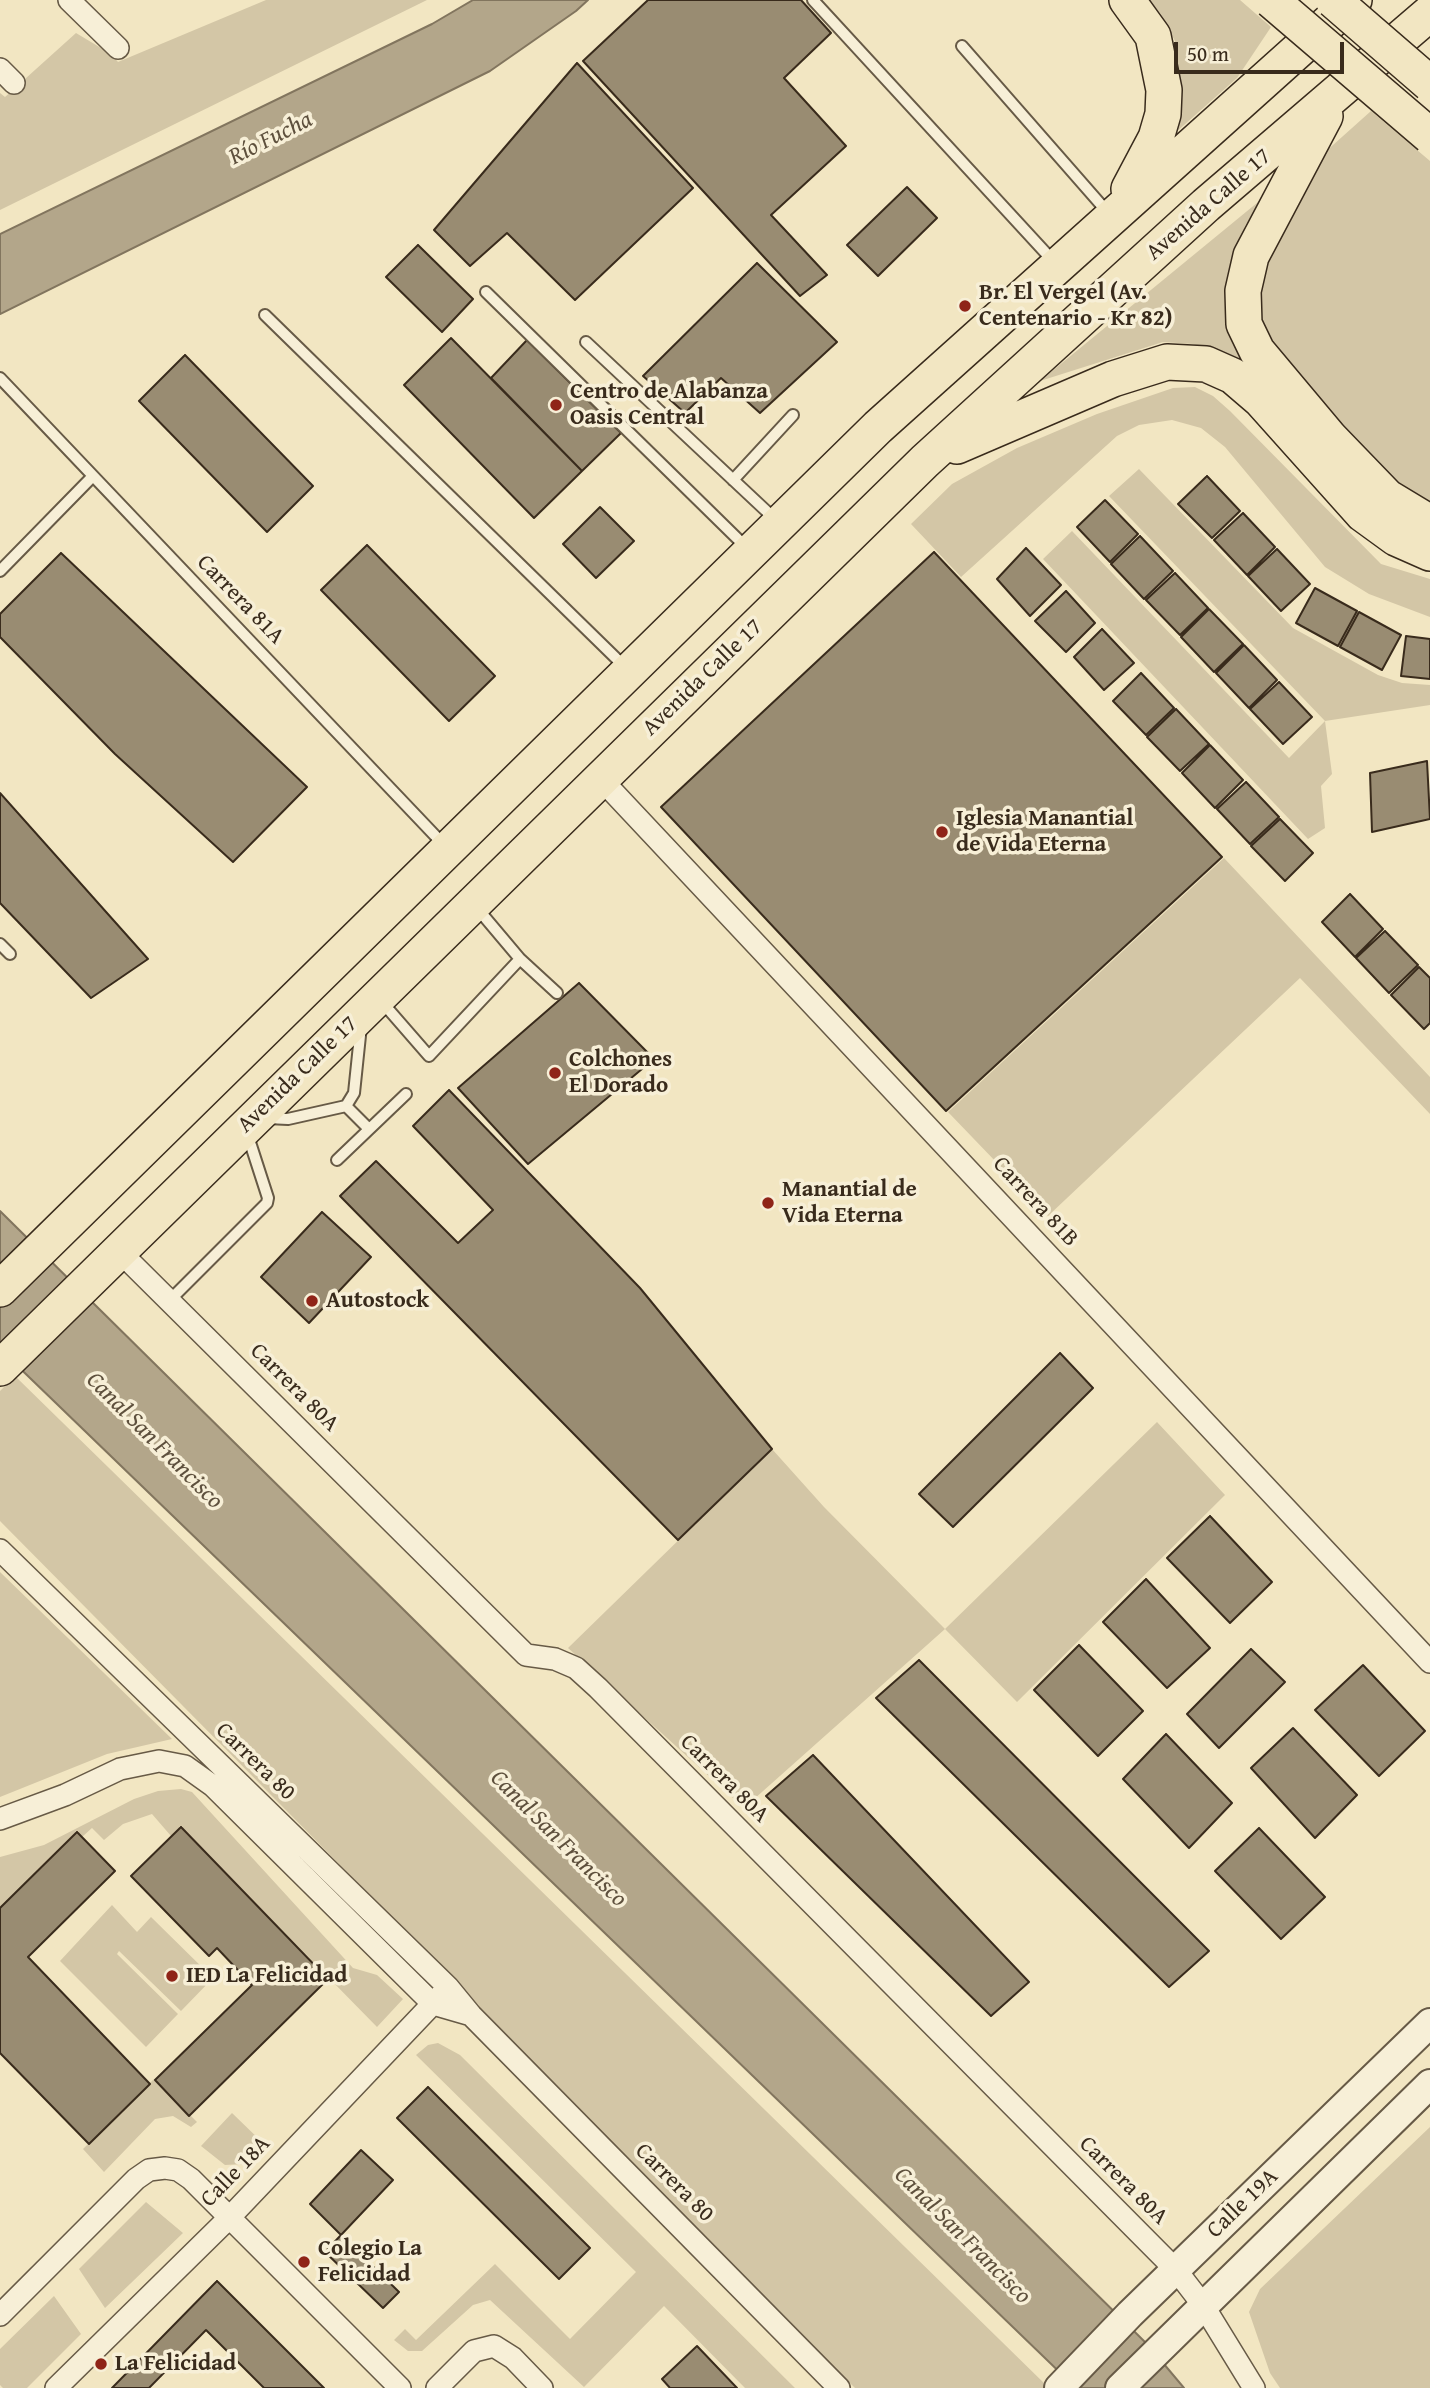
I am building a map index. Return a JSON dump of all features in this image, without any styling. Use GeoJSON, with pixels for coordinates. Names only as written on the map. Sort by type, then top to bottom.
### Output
{"type":"FeatureCollection","features":[{"type":"Feature","properties":{"kind":"main road"},"geometry":{"type":"LineString","coordinates":[[1113,215],[1156,138],[1164,90],[1153,36],[1127,0]]}},
{"type":"Feature","properties":{"kind":"main road"},"geometry":{"type":"LineString","coordinates":[[1271,0],[1430,136]]}},
{"type":"Feature","properties":{"kind":"main road"},"geometry":{"type":"LineString","coordinates":[[1218,122],[1308,0]]}},
{"type":"Feature","properties":{"kind":"main road"},"geometry":{"type":"LineString","coordinates":[[1333,0],[1430,84]]}},
{"type":"Feature","properties":{"kind":"main road"},"geometry":{"type":"LineString","coordinates":[[0,1289],[878,427],[1354,0]]}},
{"type":"Feature","properties":{"kind":"main road","name":"Avenida Calle 17"},"geometry":{"type":"LineString","coordinates":[[2,1366],[925,461],[1206,205],[1428,15]]}},
{"type":"Feature","properties":{"kind":"main road"},"geometry":{"type":"LineString","coordinates":[[1335,97],[1251,256],[1243,292],[1244,324],[1256,351],[1330,438],[1388,497],[1405,511],[1430,523]]}},
{"type":"Feature","properties":{"kind":"main road"},"geometry":{"type":"LineString","coordinates":[[925,461],[1050,403],[1113,379],[1167,362],[1206,364],[1233,376],[1261,400],[1363,514],[1396,538],[1430,553]]}},
{"type":"Feature","properties":{"kind":"street"},"geometry":{"type":"LineString","coordinates":[[69,0],[118,48]]}},
{"type":"Feature","properties":{"kind":"street","name":"Carrera 81B"},"geometry":{"type":"LineString","coordinates":[[600,778],[1430,1662]]}},
{"type":"Feature","properties":{"kind":"street","name":"Carrera 80A"},"geometry":{"type":"LineString","coordinates":[[109,1260],[169,1301],[526,1655],[555,1659],[576,1668],[1176,2270],[1203,2305],[1254,2388]]}},
{"type":"Feature","properties":{"kind":"street","name":"Carrera 80"},"geometry":{"type":"LineString","coordinates":[[0,1550],[448,1987],[471,2015],[839,2388]]}},
{"type":"Feature","properties":{"kind":"street","name":"Carrera 80"},"geometry":{"type":"LineString","coordinates":[[0,1819],[65,1795],[120,1769],[159,1761],[185,1766],[213,1786],[433,2004],[471,2015]]}},
{"type":"Feature","properties":{"kind":"street","name":"Calle 18A"},"geometry":{"type":"LineString","coordinates":[[56,2388],[229,2217],[448,1987]]}},
{"type":"Feature","properties":{"kind":"street","name":"Calle 19A"},"geometry":{"type":"LineString","coordinates":[[1059,2388],[1130,2314],[1430,2023]]}},
{"type":"Feature","properties":{"kind":"street","name":"Calle 19A"},"geometry":{"type":"LineString","coordinates":[[1120,2388],[1430,2084]]}},
{"type":"Feature","properties":{"kind":"street"},"geometry":{"type":"LineString","coordinates":[[0,2315],[136,2179],[149,2170],[178,2170],[229,2217],[400,2388]]}},
{"type":"Feature","properties":{"kind":"street"},"geometry":{"type":"LineString","coordinates":[[437,2388],[474,2351],[495,2346],[513,2358],[542,2388]]}},
{"type":"Feature","properties":{"kind":"lane"},"geometry":{"type":"LineString","coordinates":[[813,0],[1056,265]]}},
{"type":"Feature","properties":{"kind":"lane"},"geometry":{"type":"LineString","coordinates":[[962,46],[1113,215]]}},
{"type":"Feature","properties":{"kind":"lane"},"geometry":{"type":"LineString","coordinates":[[486,292],[750,551]]}},
{"type":"Feature","properties":{"kind":"lane"},"geometry":{"type":"LineString","coordinates":[[265,315],[629,671]]}},
{"type":"Feature","properties":{"kind":"lane"},"geometry":{"type":"LineString","coordinates":[[586,342],[779,523]]}},
{"type":"Feature","properties":{"kind":"lane","name":"Carrera 81A"},"geometry":{"type":"LineString","coordinates":[[0,378],[449,850]]}},
{"type":"Feature","properties":{"kind":"lane"},"geometry":{"type":"LineString","coordinates":[[733,480],[793,415]]}},
{"type":"Feature","properties":{"kind":"lane"},"geometry":{"type":"LineString","coordinates":[[0,571],[93,476]]}},
{"type":"Feature","properties":{"kind":"lane"},"geometry":{"type":"LineString","coordinates":[[473,904],[520,959],[557,993]]}},
{"type":"Feature","properties":{"kind":"lane"},"geometry":{"type":"LineString","coordinates":[[0,944],[10,954]]}},
{"type":"Feature","properties":{"kind":"lane"},"geometry":{"type":"LineString","coordinates":[[169,1301],[267,1203],[250,1122],[288,1119],[346,1106],[354,1093],[369,1005],[429,1056],[520,959]]}},
{"type":"Feature","properties":{"kind":"lane"},"geometry":{"type":"LineString","coordinates":[[337,1160],[406,1094]]}},
{"type":"Feature","properties":{"kind":"lane"},"geometry":{"type":"LineString","coordinates":[[346,1106],[368,1128]]}},
{"type":"Feature","properties":{"kind":"shaded area"},"geometry":{"type":"Polygon","coordinates":[[[266,0],[427,0],[0,210],[0,93],[5,97],[76,33],[111,54],[118,62],[266,0]]]}},
{"type":"Feature","properties":{"kind":"shaded area"},"geometry":{"type":"Polygon","coordinates":[[[1149,0],[1240,0],[1271,27],[1237,78],[1166,141],[1178,91],[1178,59],[1175,41],[1160,13],[1149,0]]]}},
{"type":"Feature","properties":{"kind":"shaded area"},"geometry":{"type":"Polygon","coordinates":[[[1371,111],[1430,161],[1430,510],[1397,489],[1262,341],[1253,293],[1268,247],[1314,162],[1371,111]]]}},
{"type":"Feature","properties":{"kind":"shaded area"},"geometry":{"type":"Polygon","coordinates":[[[1263,198],[1245,226],[1231,269],[1261,380],[1229,358],[1193,344],[1163,342],[1040,381],[1263,198]]]}},
{"type":"Feature","properties":{"kind":"shaded area"},"geometry":{"type":"Polygon","coordinates":[[[1195,387],[1213,396],[1230,411],[1381,564],[1430,579],[1430,617],[1369,594],[1325,567],[1225,447],[1201,428],[1172,420],[1139,425],[1117,436],[961,577],[911,524],[952,484],[1017,448],[1097,414],[1173,388],[1195,387]]]}},
{"type":"Feature","properties":{"kind":"shaded area"},"geometry":{"type":"Polygon","coordinates":[[[1139,469],[1293,628],[1378,675],[1402,683],[1430,685],[1430,705],[1325,721],[1109,496],[1139,469]]]}},
{"type":"Feature","properties":{"kind":"shaded area"},"geometry":{"type":"Polygon","coordinates":[[[1072,531],[1289,758],[1325,721],[1332,774],[1321,786],[1325,828],[1308,839],[1043,559],[1072,531]]]}},
{"type":"Feature","properties":{"kind":"shaded area"},"geometry":{"type":"Polygon","coordinates":[[[1224,858],[1430,1077],[1430,1114],[1300,978],[1048,1216],[948,1112],[1224,858]]]}},
{"type":"Feature","properties":{"kind":"shaded area"},"geometry":{"type":"Polygon","coordinates":[[[15,1376],[1046,2385],[1043,2388],[855,2388],[647,2182],[453,1979],[0,1521],[0,1391],[15,1376]]]}},
{"type":"Feature","properties":{"kind":"shaded area"},"geometry":{"type":"Polygon","coordinates":[[[1157,1422],[1225,1495],[1017,1702],[945,1629],[1157,1422]]]}},
{"type":"Feature","properties":{"kind":"shaded area"},"geometry":{"type":"Polygon","coordinates":[[[772,1449],[824,1507],[945,1629],[744,1808],[568,1648],[772,1449]]]}},
{"type":"Feature","properties":{"kind":"shaded area"},"geometry":{"type":"Polygon","coordinates":[[[0,1572],[172,1739],[107,1754],[0,1797],[0,1572]]]}},
{"type":"Feature","properties":{"kind":"shaded area"},"geometry":{"type":"Polygon","coordinates":[[[181,1789],[192,1792],[353,1968],[377,1975],[403,1999],[377,2027],[181,1827],[171,1836],[152,1814],[123,1824],[104,1840],[92,1828],[82,1837],[77,1832],[0,1908],[0,1857],[44,1845],[134,1799],[158,1791],[181,1789]]]}},
{"type":"Feature","properties":{"kind":"shaded area"},"geometry":{"type":"Polygon","coordinates":[[[112,1905],[137,1932],[151,1917],[213,1978],[181,2011],[119,1951],[117,1954],[178,2014],[146,2047],[60,1961],[112,1905]]]}},
{"type":"Feature","properties":{"kind":"shaded area"},"geometry":{"type":"Polygon","coordinates":[[[438,2043],[460,2055],[795,2388],[745,2388],[664,2306],[584,2387],[490,2300],[473,2305],[422,2351],[408,2351],[394,2340],[405,2329],[416,2340],[495,2264],[570,2339],[636,2272],[416,2055],[428,2045],[438,2043]]]}},
{"type":"Feature","properties":{"kind":"shaded area"},"geometry":{"type":"Polygon","coordinates":[[[154,2079],[197,2122],[191,2127],[173,2116],[155,2119],[104,2172],[83,2149],[154,2079]]]}},
{"type":"Feature","properties":{"kind":"shaded area"},"geometry":{"type":"Polygon","coordinates":[[[232,2113],[264,2144],[243,2164],[225,2165],[201,2146],[232,2113]]]}},
{"type":"Feature","properties":{"kind":"shaded area"},"geometry":{"type":"Polygon","coordinates":[[[1430,2127],[1430,2388],[1280,2388],[1270,2373],[1249,2312],[1260,2289],[1430,2127]]]}},
{"type":"Feature","properties":{"kind":"shaded area"},"geometry":{"type":"Polygon","coordinates":[[[146,2202],[183,2233],[105,2308],[79,2269],[146,2202]]]}},
{"type":"Feature","properties":{"kind":"shaded area"},"geometry":{"type":"Polygon","coordinates":[[[54,2296],[81,2334],[27,2388],[3,2388],[0,2385],[0,2349],[54,2296]]]}},
{"type":"Feature","properties":{"kind":"water","name":"Río Fucha"},"geometry":{"type":"Polygon","coordinates":[[[473,0],[588,0],[490,71],[0,314],[0,234],[432,24],[473,0]]]}},
{"type":"Feature","properties":{"kind":"water","name":"Canal San Francisco"},"geometry":{"type":"Polygon","coordinates":[[[0,1211],[1148,2345],[1184,2388],[1076,2388],[0,1349],[0,1211]]]}},
{"type":"Feature","properties":{"kind":"building"},"geometry":{"type":"Polygon","coordinates":[[[648,0],[801,0],[831,33],[784,78],[846,146],[771,215],[827,275],[800,296],[583,61],[648,0]]]}},
{"type":"Feature","properties":{"kind":"building"},"geometry":{"type":"Polygon","coordinates":[[[577,63],[693,188],[575,300],[507,233],[470,266],[434,230],[577,63]]]}},
{"type":"Feature","properties":{"kind":"building"},"geometry":{"type":"Polygon","coordinates":[[[907,187],[937,218],[878,276],[847,245],[907,187]]]}},
{"type":"Feature","properties":{"kind":"building"},"geometry":{"type":"Polygon","coordinates":[[[418,245],[473,299],[442,332],[386,277],[418,245]]]}},
{"type":"Feature","properties":{"kind":"building"},"geometry":{"type":"Polygon","coordinates":[[[757,263],[837,342],[760,413],[721,378],[685,413],[643,376],[757,263]]]}},
{"type":"Feature","properties":{"kind":"building"},"geometry":{"type":"Polygon","coordinates":[[[451,338],[582,471],[534,518],[404,385],[451,338]]]}},
{"type":"Feature","properties":{"kind":"building","name":"Centro de Alabanza Oasis Central"},"geometry":{"type":"Polygon","coordinates":[[[527,340],[621,433],[582,471],[491,378],[527,340]]]}},
{"type":"Feature","properties":{"kind":"building"},"geometry":{"type":"Polygon","coordinates":[[[185,355],[313,486],[267,532],[139,401],[185,355]]]}},
{"type":"Feature","properties":{"kind":"building"},"geometry":{"type":"Polygon","coordinates":[[[1207,476],[1240,511],[1212,538],[1178,504],[1207,476]]]}},
{"type":"Feature","properties":{"kind":"building"},"geometry":{"type":"Polygon","coordinates":[[[1105,500],[1138,534],[1110,562],[1077,527],[1105,500]]]}},
{"type":"Feature","properties":{"kind":"building"},"geometry":{"type":"Polygon","coordinates":[[[600,507],[634,541],[596,578],[563,544],[600,507]]]}},
{"type":"Feature","properties":{"kind":"building"},"geometry":{"type":"Polygon","coordinates":[[[1243,513],[1275,547],[1247,575],[1214,540],[1243,513]]]}},
{"type":"Feature","properties":{"kind":"building"},"geometry":{"type":"Polygon","coordinates":[[[1140,536],[1173,571],[1144,599],[1111,564],[1140,536]]]}},
{"type":"Feature","properties":{"kind":"building"},"geometry":{"type":"Polygon","coordinates":[[[367,545],[495,676],[449,721],[321,590],[367,545]]]}},
{"type":"Feature","properties":{"kind":"building"},"geometry":{"type":"Polygon","coordinates":[[[1026,548],[1061,585],[1030,616],[997,579],[1026,548]]]}},
{"type":"Feature","properties":{"kind":"building"},"geometry":{"type":"Polygon","coordinates":[[[1277,549],[1310,584],[1281,611],[1248,576],[1277,549]]]}},
{"type":"Feature","properties":{"kind":"building","name":"Iglesia Manantial de Vida Eterna"},"geometry":{"type":"Polygon","coordinates":[[[934,552],[1222,857],[946,1111],[661,807],[934,552]]]}},
{"type":"Feature","properties":{"kind":"building"},"geometry":{"type":"Polygon","coordinates":[[[61,553],[307,787],[233,862],[115,754],[0,637],[0,614],[61,553]]]}},
{"type":"Feature","properties":{"kind":"building"},"geometry":{"type":"Polygon","coordinates":[[[1175,573],[1208,608],[1180,635],[1146,600],[1175,573]]]}},
{"type":"Feature","properties":{"kind":"building"},"geometry":{"type":"Polygon","coordinates":[[[1315,588],[1357,611],[1338,646],[1296,623],[1315,588]]]}},
{"type":"Feature","properties":{"kind":"building"},"geometry":{"type":"Polygon","coordinates":[[[1066,591],[1095,623],[1066,652],[1035,621],[1066,591]]]}},
{"type":"Feature","properties":{"kind":"building"},"geometry":{"type":"Polygon","coordinates":[[[1209,609],[1243,644],[1214,672],[1181,637],[1209,609]]]}},
{"type":"Feature","properties":{"kind":"building"},"geometry":{"type":"Polygon","coordinates":[[[1359,612],[1401,635],[1382,670],[1340,647],[1359,612]]]}},
{"type":"Feature","properties":{"kind":"building"},"geometry":{"type":"Polygon","coordinates":[[[1102,629],[1134,663],[1104,690],[1074,657],[1102,629]]]}},
{"type":"Feature","properties":{"kind":"building"},"geometry":{"type":"Polygon","coordinates":[[[1406,636],[1430,639],[1430,679],[1401,676],[1406,636]]]}},
{"type":"Feature","properties":{"kind":"building"},"geometry":{"type":"Polygon","coordinates":[[[1244,645],[1277,680],[1249,708],[1216,673],[1244,645]]]}},
{"type":"Feature","properties":{"kind":"building"},"geometry":{"type":"Polygon","coordinates":[[[1141,673],[1174,708],[1146,735],[1113,701],[1141,673]]]}},
{"type":"Feature","properties":{"kind":"building"},"geometry":{"type":"Polygon","coordinates":[[[1279,682],[1312,717],[1283,744],[1250,709],[1279,682]]]}},
{"type":"Feature","properties":{"kind":"building"},"geometry":{"type":"Polygon","coordinates":[[[1176,709],[1209,744],[1180,771],[1147,737],[1176,709]]]}},
{"type":"Feature","properties":{"kind":"building"},"geometry":{"type":"Polygon","coordinates":[[[1210,745],[1243,780],[1215,808],[1182,773],[1210,745]]]}},
{"type":"Feature","properties":{"kind":"building"},"geometry":{"type":"Polygon","coordinates":[[[1427,761],[1430,819],[1372,832],[1370,773],[1427,761]]]}},
{"type":"Feature","properties":{"kind":"building"},"geometry":{"type":"Polygon","coordinates":[[[1246,782],[1279,817],[1250,844],[1217,809],[1246,782]]]}},
{"type":"Feature","properties":{"kind":"building"},"geometry":{"type":"Polygon","coordinates":[[[0,793],[148,959],[91,998],[0,903],[0,793]]]}},
{"type":"Feature","properties":{"kind":"building"},"geometry":{"type":"Polygon","coordinates":[[[1280,819],[1313,853],[1285,881],[1251,846],[1280,819]]]}},
{"type":"Feature","properties":{"kind":"building"},"geometry":{"type":"Polygon","coordinates":[[[1350,894],[1383,929],[1355,957],[1322,922],[1350,894]]]}},
{"type":"Feature","properties":{"kind":"building"},"geometry":{"type":"Polygon","coordinates":[[[1385,931],[1418,965],[1389,993],[1356,958],[1385,931]]]}},
{"type":"Feature","properties":{"kind":"building"},"geometry":{"type":"Polygon","coordinates":[[[1419,967],[1430,978],[1430,1023],[1424,1029],[1391,995],[1419,967]]]}},
{"type":"Feature","properties":{"kind":"building","name":"Colchones El Dorado"},"geometry":{"type":"Polygon","coordinates":[[[579,983],[654,1059],[528,1164],[458,1088],[579,983]]]}},
{"type":"Feature","properties":{"kind":"building"},"geometry":{"type":"Polygon","coordinates":[[[449,1090],[640,1288],[772,1449],[678,1540],[340,1196],[376,1161],[458,1243],[493,1210],[413,1126],[449,1090]]]}},
{"type":"Feature","properties":{"kind":"building"},"geometry":{"type":"Polygon","coordinates":[[[322,1212],[371,1257],[309,1323],[261,1277],[322,1212]]]}},
{"type":"Feature","properties":{"kind":"building"},"geometry":{"type":"Polygon","coordinates":[[[1060,1353],[1093,1388],[953,1527],[919,1494],[1060,1353]]]}},
{"type":"Feature","properties":{"kind":"building"},"geometry":{"type":"Polygon","coordinates":[[[1210,1516],[1272,1582],[1230,1623],[1167,1558],[1210,1516]]]}},
{"type":"Feature","properties":{"kind":"building"},"geometry":{"type":"Polygon","coordinates":[[[1146,1579],[1210,1648],[1167,1688],[1103,1622],[1146,1579]]]}},
{"type":"Feature","properties":{"kind":"building"},"geometry":{"type":"Polygon","coordinates":[[[1079,1645],[1143,1711],[1098,1756],[1034,1690],[1079,1645]]]}},
{"type":"Feature","properties":{"kind":"building"},"geometry":{"type":"Polygon","coordinates":[[[1251,1649],[1285,1682],[1219,1748],[1187,1714],[1251,1649]]]}},
{"type":"Feature","properties":{"kind":"building"},"geometry":{"type":"Polygon","coordinates":[[[919,1660],[1209,1951],[1169,1987],[876,1698],[919,1660]]]}},
{"type":"Feature","properties":{"kind":"building"},"geometry":{"type":"Polygon","coordinates":[[[1363,1665],[1425,1731],[1379,1776],[1315,1710],[1363,1665]]]}},
{"type":"Feature","properties":{"kind":"building"},"geometry":{"type":"Polygon","coordinates":[[[1293,1728],[1357,1795],[1315,1838],[1251,1768],[1293,1728]]]}},
{"type":"Feature","properties":{"kind":"building"},"geometry":{"type":"Polygon","coordinates":[[[1166,1734],[1232,1803],[1189,1848],[1123,1779],[1166,1734]]]}},
{"type":"Feature","properties":{"kind":"building"},"geometry":{"type":"Polygon","coordinates":[[[813,1755],[1029,1982],[991,2016],[766,1796],[813,1755]]]}},
{"type":"Feature","properties":{"kind":"building"},"geometry":{"type":"Polygon","coordinates":[[[181,1827],[328,1979],[189,2116],[155,2080],[252,1985],[217,1948],[209,1956],[131,1876],[181,1827]]]}},
{"type":"Feature","properties":{"kind":"building"},"geometry":{"type":"Polygon","coordinates":[[[1259,1828],[1325,1897],[1281,1939],[1215,1871],[1259,1828]]]}},
{"type":"Feature","properties":{"kind":"building"},"geometry":{"type":"Polygon","coordinates":[[[77,1832],[115,1871],[28,1957],[150,2084],[89,2144],[0,2053],[0,1908],[77,1832]]]}},
{"type":"Feature","properties":{"kind":"building"},"geometry":{"type":"Polygon","coordinates":[[[428,2087],[590,2248],[559,2279],[397,2118],[428,2087]]]}},
{"type":"Feature","properties":{"kind":"building"},"geometry":{"type":"Polygon","coordinates":[[[361,2150],[393,2180],[341,2235],[310,2204],[361,2150]]]}},
{"type":"Feature","properties":{"kind":"building"},"geometry":{"type":"Polygon","coordinates":[[[341,2235],[399,2292],[383,2308],[325,2252],[341,2235]]]}},
{"type":"Feature","properties":{"kind":"building"},"geometry":{"type":"Polygon","coordinates":[[[217,2281],[324,2388],[264,2388],[206,2330],[149,2388],[112,2388],[217,2281]]]}},
{"type":"Feature","properties":{"kind":"building"},"geometry":{"type":"Polygon","coordinates":[[[697,2346],[737,2388],[670,2388],[662,2379],[697,2346]]]}},
{"type":"Feature","properties":{"kind":"place","name":"Br. El Vergel (Av. Centenario - Kr 82)"},"geometry":{"type":"Point","coordinates":[965,306]}},
{"type":"Feature","properties":{"kind":"place","name":"Centro de Alabanza Oasis Central"},"geometry":{"type":"Point","coordinates":[556,405]}},
{"type":"Feature","properties":{"kind":"place","name":"Iglesia Manantial de Vida Eterna"},"geometry":{"type":"Point","coordinates":[942,832]}},
{"type":"Feature","properties":{"kind":"place","name":"Colchones El Dorado"},"geometry":{"type":"Point","coordinates":[555,1073]}},
{"type":"Feature","properties":{"kind":"place","name":"Manantial de Vida Eterna"},"geometry":{"type":"Point","coordinates":[768,1203]}},
{"type":"Feature","properties":{"kind":"place","name":"Autostock"},"geometry":{"type":"Point","coordinates":[312,1301]}},
{"type":"Feature","properties":{"kind":"place","name":"IED La Felicidad"},"geometry":{"type":"Point","coordinates":[172,1976]}},
{"type":"Feature","properties":{"kind":"place","name":"Colegio La Felicidad"},"geometry":{"type":"Point","coordinates":[304,2262]}},
{"type":"Feature","properties":{"kind":"place","name":"La Felicidad"},"geometry":{"type":"Point","coordinates":[101,2364]}}]}
